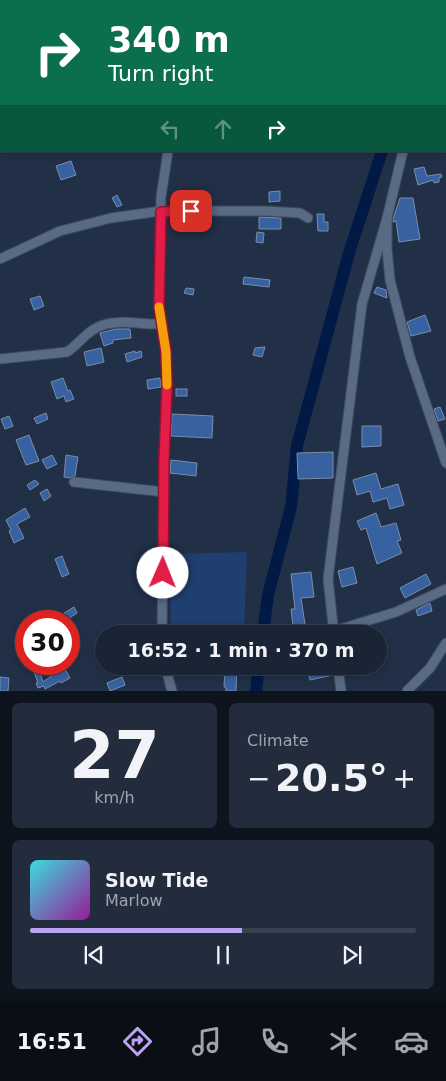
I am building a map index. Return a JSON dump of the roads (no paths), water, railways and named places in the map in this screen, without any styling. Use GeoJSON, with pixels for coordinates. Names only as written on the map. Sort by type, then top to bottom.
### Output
{"type":"FeatureCollection","features":[{"type":"Feature","properties":{"kind":"street"},"geometry":{"type":"LineString","coordinates":[[162,625],[167,387],[166,352],[159,307],[161,197],[168,152]]}},
{"type":"Feature","properties":{"kind":"street"},"geometry":{"type":"LineString","coordinates":[[333,625],[328,579],[362,304],[388,218],[403,152]]}},
{"type":"Feature","properties":{"kind":"street"},"geometry":{"type":"LineString","coordinates":[[0,259],[60,230],[110,218],[161,212],[266,211],[300,213],[308,218]]}},
{"type":"Feature","properties":{"kind":"street"},"geometry":{"type":"LineString","coordinates":[[388,218],[390,280],[410,357],[446,463]]}},
{"type":"Feature","properties":{"kind":"street"},"geometry":{"type":"LineString","coordinates":[[0,359],[67,352],[77,346],[83,336],[97,327],[112,322],[161,324]]}},
{"type":"Feature","properties":{"kind":"street"},"geometry":{"type":"LineString","coordinates":[[74,482],[164,492]]}},
{"type":"Feature","properties":{"kind":"street"},"geometry":{"type":"LineString","coordinates":[[356,625],[396,612],[446,589]]}},
{"type":"Feature","properties":{"kind":"street"},"geometry":{"type":"LineString","coordinates":[[407,691],[430,668],[446,643]]}},
{"type":"Feature","properties":{"kind":"street"},"geometry":{"type":"LineString","coordinates":[[168,675],[172,691]]}},
{"type":"Feature","properties":{"kind":"street"},"geometry":{"type":"LineString","coordinates":[[339,675],[341,691]]}},
{"type":"Feature","properties":{"kind":"waterway"},"geometry":{"type":"LineString","coordinates":[[264,625],[268,595],[291,507],[297,446],[349,253],[382,152]]}},
{"type":"Feature","properties":{"kind":"waterway"},"geometry":{"type":"LineString","coordinates":[[256,691],[258,675]]}}]}
